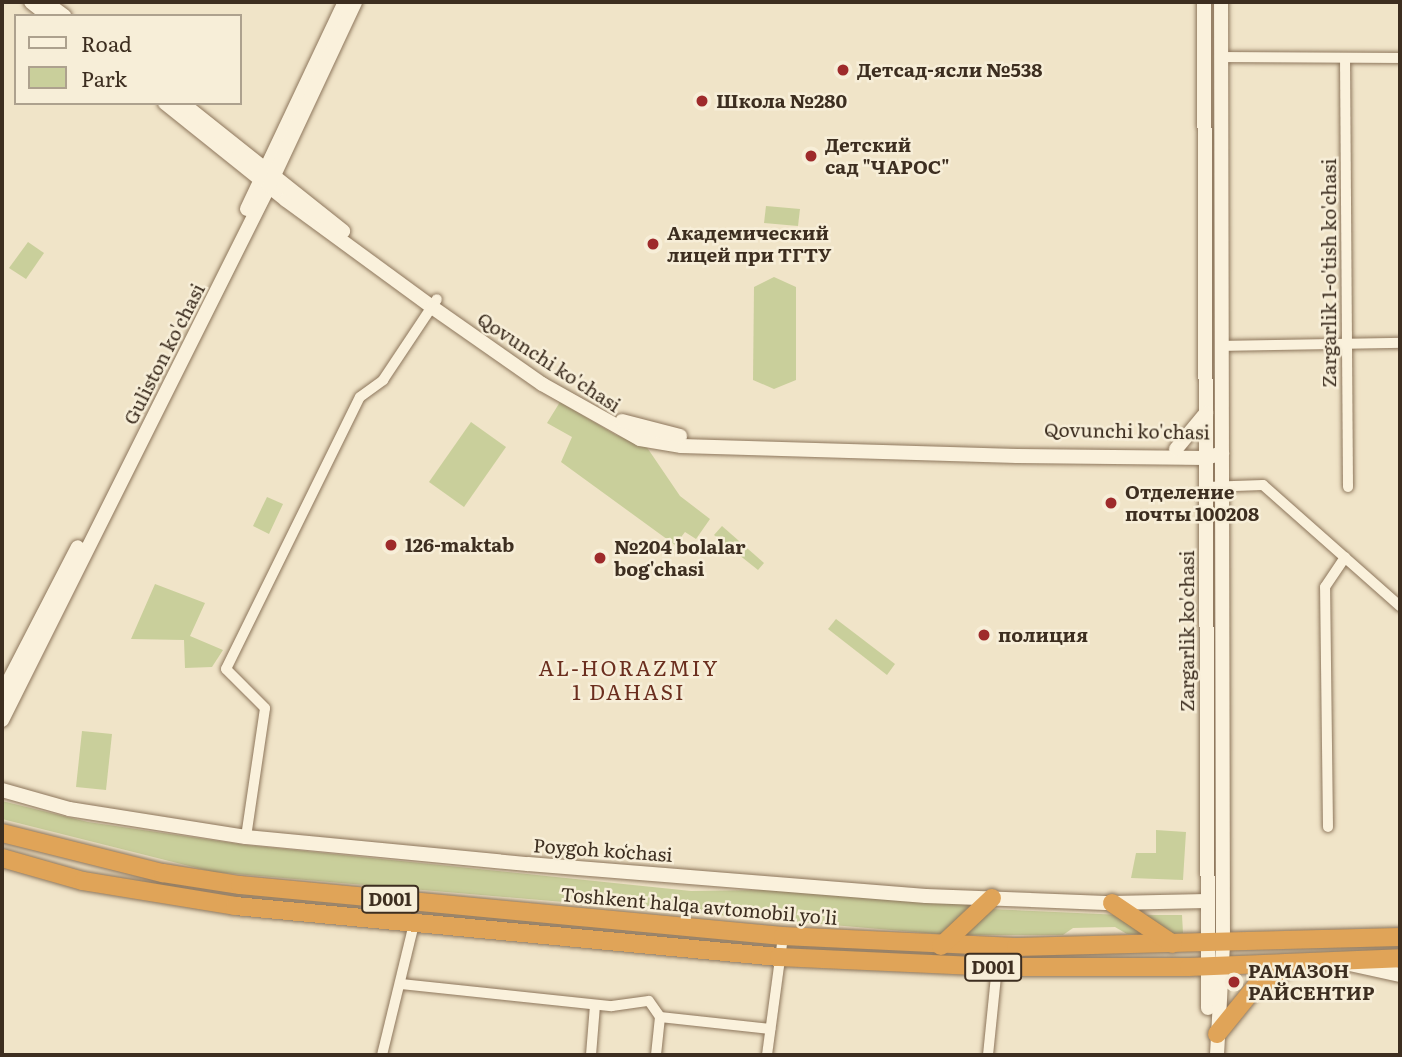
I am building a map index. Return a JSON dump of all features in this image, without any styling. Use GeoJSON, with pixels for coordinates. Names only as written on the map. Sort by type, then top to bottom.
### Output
{"type":"FeatureCollection","features":[{"type":"Feature","properties":{"kind":"highway","name":"Toshkent halqa avtomobil yo'li"},"geometry":{"type":"LineString","coordinates":[[2,833],[163,873],[281,889],[783,936],[941,946],[1173,944],[1400,937]]}},
{"type":"Feature","properties":{"kind":"highway","name":"D001"},"geometry":{"type":"LineString","coordinates":[[2,858],[157,895],[414,924],[779,957],[997,967],[1214,965],[1400,958]]}},
{"type":"Feature","properties":{"kind":"highway"},"geometry":{"type":"LineString","coordinates":[[157,895],[163,873]]}},
{"type":"Feature","properties":{"kind":"highway"},"geometry":{"type":"LineString","coordinates":[[941,946],[992,898]]}},
{"type":"Feature","properties":{"kind":"highway"},"geometry":{"type":"LineString","coordinates":[[1112,903],[1173,944]]}},
{"type":"Feature","properties":{"kind":"highway"},"geometry":{"type":"LineString","coordinates":[[1217,1034],[1256,986],[1301,961]]}},
{"type":"Feature","properties":{"kind":"main road"},"geometry":{"type":"LineString","coordinates":[[31,2],[46,14]]}},
{"type":"Feature","properties":{"kind":"main road"},"geometry":{"type":"LineString","coordinates":[[45,2],[61,14]]}},
{"type":"Feature","properties":{"kind":"main road","name":"Guliston ko'chasi"},"geometry":{"type":"LineString","coordinates":[[2,694],[268,177],[345,2]]}},
{"type":"Feature","properties":{"kind":"main road","name":"Guliston ko'chasi"},"geometry":{"type":"LineString","coordinates":[[2,720],[355,2]]}},
{"type":"Feature","properties":{"kind":"main road","name":"Zargarlik ko'chasi"},"geometry":{"type":"LineString","coordinates":[[1204,2],[1207,901],[1215,943]]}},
{"type":"Feature","properties":{"kind":"main road","name":"Zargarlik ko'chasi"},"geometry":{"type":"LineString","coordinates":[[1214,965],[1222,486],[1221,2]]}},
{"type":"Feature","properties":{"kind":"main road"},"geometry":{"type":"LineString","coordinates":[[1204,58],[1221,57]]}},
{"type":"Feature","properties":{"kind":"main road","name":"Qovunchi ko'chasi"},"geometry":{"type":"LineString","coordinates":[[168,105],[435,303],[602,421],[657,443],[922,454],[1222,453]]}},
{"type":"Feature","properties":{"kind":"main road","name":"Qovunchi ko'chasi"},"geometry":{"type":"LineString","coordinates":[[184,105],[268,177]]}},
{"type":"Feature","properties":{"kind":"main road","name":"Qovunchi ko'chasi"},"geometry":{"type":"LineString","coordinates":[[435,303],[546,378],[615,418],[656,433],[811,443],[1176,449],[1206,453]]}},
{"type":"Feature","properties":{"kind":"main road"},"geometry":{"type":"LineString","coordinates":[[1206,346],[1222,346]]}},
{"type":"Feature","properties":{"kind":"main road"},"geometry":{"type":"LineString","coordinates":[[1176,449],[1206,411]]}},
{"type":"Feature","properties":{"kind":"main road","name":"Poygoh koʻchasi"},"geometry":{"type":"LineString","coordinates":[[2,790],[69,810],[246,836],[645,874],[992,898],[1112,903],[1207,901]]}},
{"type":"Feature","properties":{"kind":"main road"},"geometry":{"type":"LineString","coordinates":[[1333,960],[1400,975]]}},
{"type":"Feature","properties":{"kind":"main road"},"geometry":{"type":"LineString","coordinates":[[1214,965],[1217,1055]]}},
{"type":"Feature","properties":{"kind":"main road"},"geometry":{"type":"LineString","coordinates":[[1209,1055],[1214,965]]}},
{"type":"Feature","properties":{"kind":"street"},"geometry":{"type":"LineString","coordinates":[[1221,57],[1400,58]]}},
{"type":"Feature","properties":{"kind":"street","name":"Zargarlik 1-o'tish ko'chasi"},"geometry":{"type":"LineString","coordinates":[[1345,58],[1348,487]]}},
{"type":"Feature","properties":{"kind":"street"},"geometry":{"type":"LineString","coordinates":[[246,836],[265,708],[226,669],[360,397],[383,380],[435,303]]}},
{"type":"Feature","properties":{"kind":"street"},"geometry":{"type":"LineString","coordinates":[[1222,346],[1400,343]]}},
{"type":"Feature","properties":{"kind":"street"},"geometry":{"type":"LineString","coordinates":[[1206,486],[1263,485],[1400,606]]}},
{"type":"Feature","properties":{"kind":"street"},"geometry":{"type":"LineString","coordinates":[[1328,827],[1325,587],[1345,557]]}},
{"type":"Feature","properties":{"kind":"street"},"geometry":{"type":"LineString","coordinates":[[382,1055],[414,924]]}},
{"type":"Feature","properties":{"kind":"street"},"geometry":{"type":"LineString","coordinates":[[767,1055],[783,936]]}},
{"type":"Feature","properties":{"kind":"street"},"geometry":{"type":"LineString","coordinates":[[988,1055],[997,967]]}},
{"type":"Feature","properties":{"kind":"street"},"geometry":{"type":"LineString","coordinates":[[401,984],[595,1005],[649,1001],[660,1017],[656,1055]]}},
{"type":"Feature","properties":{"kind":"street"},"geometry":{"type":"LineString","coordinates":[[591,1055],[595,1005]]}},
{"type":"Feature","properties":{"kind":"street"},"geometry":{"type":"LineString","coordinates":[[660,1017],[770,1029]]}},
{"type":"Feature","properties":{"kind":"green space"},"geometry":{"type":"Polygon","coordinates":[[[766,206],[800,209],[798,226],[764,223],[766,206]]]}},
{"type":"Feature","properties":{"kind":"green space"},"geometry":{"type":"Polygon","coordinates":[[[28,242],[44,253],[26,279],[9,268],[28,242]]]}},
{"type":"Feature","properties":{"kind":"green space"},"geometry":{"type":"Polygon","coordinates":[[[774,277],[796,287],[796,380],[774,389],[753,380],[754,287],[774,277]]]}},
{"type":"Feature","properties":{"kind":"green space"},"geometry":{"type":"Polygon","coordinates":[[[560,402],[616,435],[646,446],[680,496],[710,519],[696,539],[685,532],[675,545],[561,462],[572,437],[547,423],[560,402]]]}},
{"type":"Feature","properties":{"kind":"green space"},"geometry":{"type":"Polygon","coordinates":[[[471,422],[506,447],[464,507],[429,482],[471,422]]]}},
{"type":"Feature","properties":{"kind":"green space"},"geometry":{"type":"Polygon","coordinates":[[[267,497],[283,504],[269,534],[253,526],[267,497]]]}},
{"type":"Feature","properties":{"kind":"green space"},"geometry":{"type":"Polygon","coordinates":[[[722,526],[764,563],[758,570],[714,535],[722,526]]]}},
{"type":"Feature","properties":{"kind":"green space"},"geometry":{"type":"Polygon","coordinates":[[[155,584],[205,603],[190,636],[223,650],[212,667],[185,668],[184,640],[131,639],[155,584]]]}},
{"type":"Feature","properties":{"kind":"green space"},"geometry":{"type":"Polygon","coordinates":[[[836,619],[895,664],[887,675],[828,629],[836,619]]]}},
{"type":"Feature","properties":{"kind":"green space"},"geometry":{"type":"Polygon","coordinates":[[[82,731],[112,734],[106,790],[76,787],[82,731]]]}},
{"type":"Feature","properties":{"kind":"green space"},"geometry":{"type":"Polygon","coordinates":[[[2,801],[88,822],[246,845],[691,891],[770,890],[972,905],[947,934],[938,934],[213,872],[2,819],[2,801]]]}},
{"type":"Feature","properties":{"kind":"green space"},"geometry":{"type":"Polygon","coordinates":[[[1156,830],[1186,832],[1183,880],[1131,878],[1136,853],[1156,853],[1156,830]]]}},
{"type":"Feature","properties":{"kind":"green space"},"geometry":{"type":"Polygon","coordinates":[[[990,909],[1122,915],[1145,935],[1127,934],[1115,927],[1073,928],[1063,935],[965,935],[990,909]]]}},
{"type":"Feature","properties":{"kind":"green space"},"geometry":{"type":"Polygon","coordinates":[[[1137,915],[1182,915],[1183,933],[1171,934],[1137,915]]]}},
{"type":"Feature","properties":{"kind":"place","name":"Детсад-ясли №538"},"geometry":{"type":"Point","coordinates":[843,70]}},
{"type":"Feature","properties":{"kind":"place","name":"Школа №280"},"geometry":{"type":"Point","coordinates":[702,101]}},
{"type":"Feature","properties":{"kind":"place","name":"Детский сад \"ЧАРОС\""},"geometry":{"type":"Point","coordinates":[811,156]}},
{"type":"Feature","properties":{"kind":"place","name":"Академический лицей при ТГТУ"},"geometry":{"type":"Point","coordinates":[653,244]}},
{"type":"Feature","properties":{"kind":"place","name":"Отделение почты 100208"},"geometry":{"type":"Point","coordinates":[1111,503]}},
{"type":"Feature","properties":{"kind":"place","name":"126-maktab"},"geometry":{"type":"Point","coordinates":[391,545]}},
{"type":"Feature","properties":{"kind":"place","name":"№204 bolalar bog'chasi"},"geometry":{"type":"Point","coordinates":[600,558]}},
{"type":"Feature","properties":{"kind":"place","name":"полиция"},"geometry":{"type":"Point","coordinates":[984,635]}},
{"type":"Feature","properties":{"kind":"place","name":"РАМАЗОН РАЙСЕНТИР"},"geometry":{"type":"Point","coordinates":[1234,982]}},
{"type":"Feature","properties":{"kind":"district","name":"AL-HORAZMIY 1 DAHASI"},"geometry":{"type":"Point","coordinates":[629,679]}}]}
